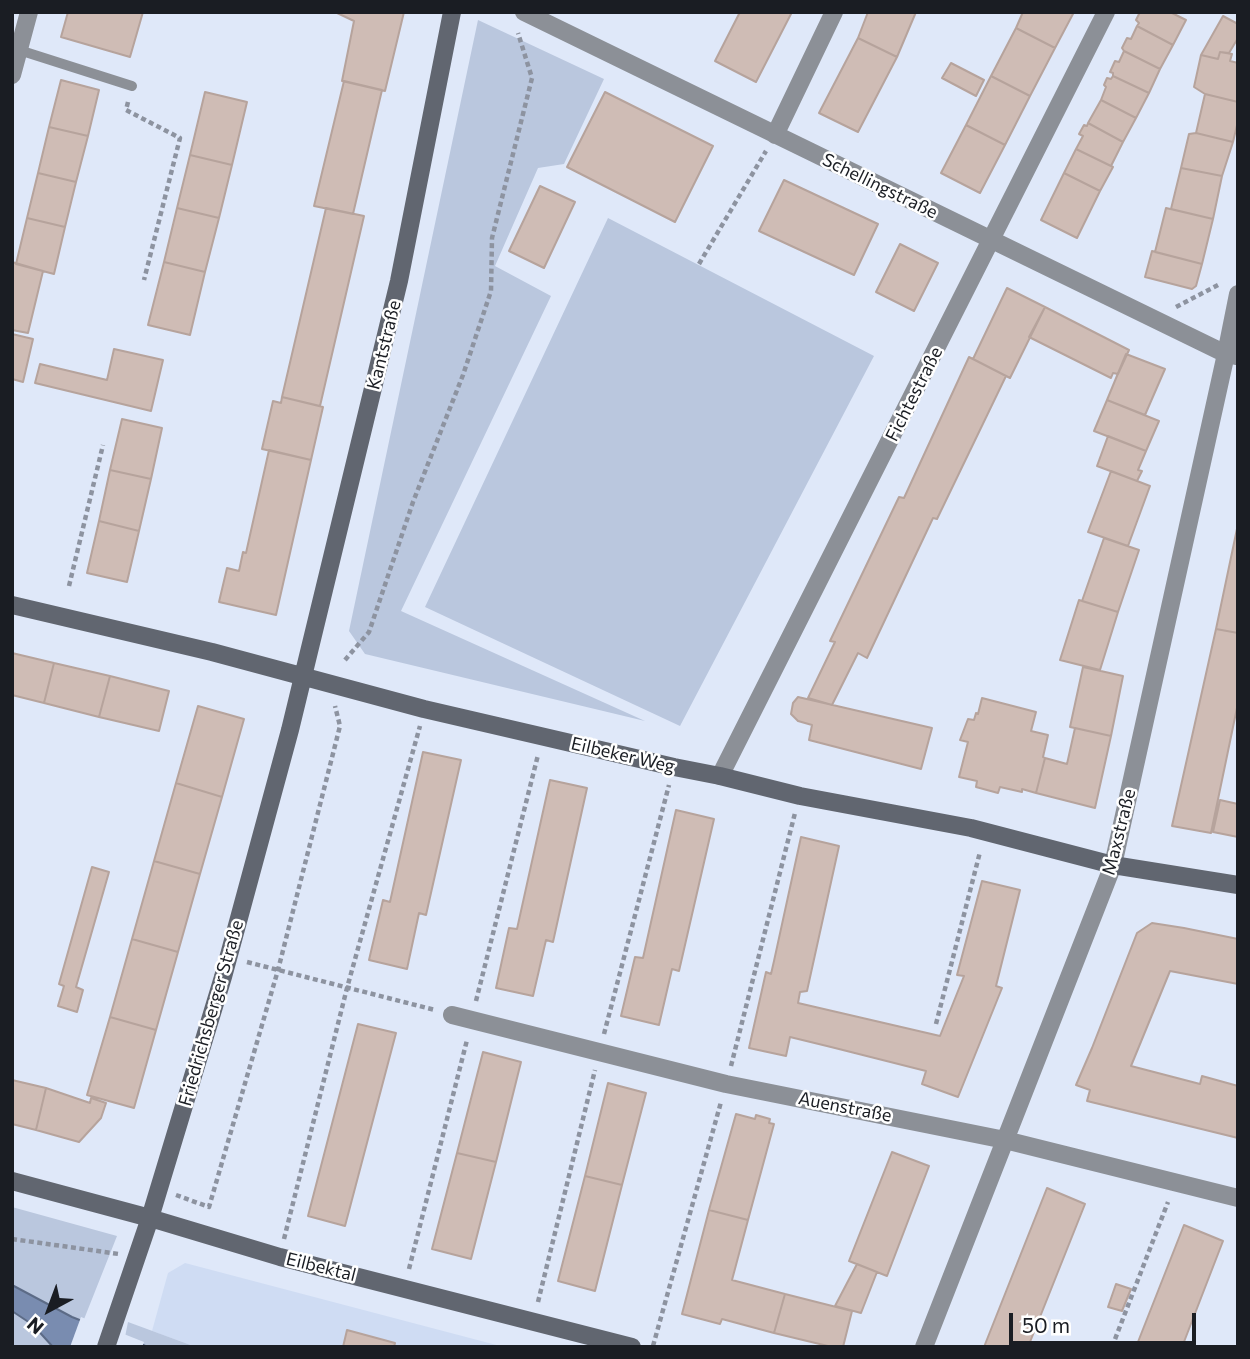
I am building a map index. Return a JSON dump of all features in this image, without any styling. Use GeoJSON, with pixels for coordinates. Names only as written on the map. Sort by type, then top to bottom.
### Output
{"type":"FeatureCollection","features":[{"type":"Feature","properties":{"kind":"street","name":"Kantstraße"},"geometry":{"type":"LineString","coordinates":[[303,676],[399,281],[452,12]]}},
{"type":"Feature","properties":{"kind":"street","name":"Schellingstraße"},"geometry":{"type":"LineString","coordinates":[[524,12],[1232,355]]}},
{"type":"Feature","properties":{"kind":"street"},"geometry":{"type":"LineString","coordinates":[[775,135],[834,12]]}},
{"type":"Feature","properties":{"kind":"street","name":"Fichtestraße"},"geometry":{"type":"LineString","coordinates":[[720,776],[1106,12]]}},
{"type":"Feature","properties":{"kind":"street"},"geometry":{"type":"LineString","coordinates":[[12,75],[19,50],[22,22]]}},
{"type":"Feature","properties":{"kind":"street","name":"Maxstraße"},"geometry":{"type":"LineString","coordinates":[[924,1347],[1113,865],[1232,355],[1232,288]]}},
{"type":"Feature","properties":{"kind":"street","name":"Eilbeker Weg"},"geometry":{"type":"LineString","coordinates":[[12,605],[303,676],[424,709],[800,796],[985,832],[1113,865],[1238,885]]}},
{"type":"Feature","properties":{"kind":"street","name":"Friedrichsberger Straße"},"geometry":{"type":"LineString","coordinates":[[106,1347],[150,1218],[229,957],[303,676]]}},
{"type":"Feature","properties":{"kind":"street","name":"Auenstraße"},"geometry":{"type":"LineString","coordinates":[[452,1015],[726,1084],[1005,1140],[1238,1198]]}},
{"type":"Feature","properties":{"kind":"street","name":"Eilbektal"},"geometry":{"type":"LineString","coordinates":[[12,1181],[280,1257],[632,1347]]}},
{"type":"Feature","properties":{"kind":"lane"},"geometry":{"type":"LineString","coordinates":[[19,50],[132,86]]}},
{"type":"Feature","properties":{"kind":"path"},"geometry":{"type":"LineString","coordinates":[[345,660],[369,632],[413,502],[463,375],[491,291],[492,239],[533,78],[516,29]]}},
{"type":"Feature","properties":{"kind":"path"},"geometry":{"type":"LineString","coordinates":[[132,86],[126,110],[180,138],[144,280]]}},
{"type":"Feature","properties":{"kind":"path"},"geometry":{"type":"LineString","coordinates":[[699,264],[775,135]]}},
{"type":"Feature","properties":{"kind":"path"},"geometry":{"type":"LineString","coordinates":[[1152,318],[1232,288]]}},
{"type":"Feature","properties":{"kind":"path"},"geometry":{"type":"LineString","coordinates":[[69,586],[103,445]]}},
{"type":"Feature","properties":{"kind":"path"},"geometry":{"type":"LineString","coordinates":[[159,1189],[209,1207],[278,970],[340,726],[335,701]]}},
{"type":"Feature","properties":{"kind":"path"},"geometry":{"type":"LineString","coordinates":[[280,1257],[347,988],[424,709]]}},
{"type":"Feature","properties":{"kind":"path"},"geometry":{"type":"LineString","coordinates":[[603,1040],[674,767]]}},
{"type":"Feature","properties":{"kind":"path"},"geometry":{"type":"LineString","coordinates":[[936,1024],[985,832]]}},
{"type":"Feature","properties":{"kind":"path"},"geometry":{"type":"LineString","coordinates":[[229,957],[452,1015]]}},
{"type":"Feature","properties":{"kind":"path"},"geometry":{"type":"LineString","coordinates":[[533,1322],[597,1064]]}},
{"type":"Feature","properties":{"kind":"path"},"geometry":{"type":"LineString","coordinates":[[1112,1347],[1176,1181]]}},
{"type":"Feature","properties":{"kind":"path"},"geometry":{"type":"LineString","coordinates":[[12,1239],[137,1256]]}},
{"type":"Feature","properties":{"kind":"shaded area"},"geometry":{"type":"Polygon","coordinates":[[[478,20],[604,79],[564,164],[538,168],[495,266],[551,296],[401,611],[645,721],[365,654],[349,631],[478,20]]]}},
{"type":"Feature","properties":{"kind":"shaded area"},"geometry":{"type":"Polygon","coordinates":[[[608,218],[874,356],[680,726],[425,607],[608,218]]]}},
{"type":"Feature","properties":{"kind":"shaded area"},"geometry":{"type":"Polygon","coordinates":[[[12,1207],[117,1236],[73,1347],[12,1347],[12,1207]]]}},
{"type":"Feature","properties":{"kind":"shaded area"},"geometry":{"type":"Polygon","coordinates":[[[185,1263],[504,1347],[196,1347],[152,1331],[168,1273],[185,1263]]]}},
{"type":"Feature","properties":{"kind":"shaded area"},"geometry":{"type":"Polygon","coordinates":[[[12,1285],[72,1317],[148,1347],[53,1347],[33,1325],[12,1311],[12,1285]]]}},
{"type":"Feature","properties":{"kind":"shaded area"},"geometry":{"type":"Polygon","coordinates":[[[128,1322],[196,1347],[123,1347],[128,1322]]]}},
{"type":"Feature","properties":{"kind":"pier"},"geometry":{"type":"Polygon","coordinates":[[[81,1317],[144,1342],[142,1347],[70,1347],[81,1317]]]}},
{"type":"Feature","properties":{"kind":"building"},"geometry":{"type":"Polygon","coordinates":[[[68,12],[143,12],[130,57],[61,37],[68,12]]]}},
{"type":"Feature","properties":{"kind":"building"},"geometry":{"type":"Polygon","coordinates":[[[335,12],[404,12],[385,91],[342,81],[354,21],[335,12]]]}},
{"type":"Feature","properties":{"kind":"building"},"geometry":{"type":"Polygon","coordinates":[[[740,12],[792,12],[756,82],[715,61],[740,12]]]}},
{"type":"Feature","properties":{"kind":"building"},"geometry":{"type":"Polygon","coordinates":[[[868,12],[916,12],[897,57],[858,38],[868,12]]]}},
{"type":"Feature","properties":{"kind":"building"},"geometry":{"type":"Polygon","coordinates":[[[1023,12],[1074,12],[1055,48],[1016,28],[1023,12]]]}},
{"type":"Feature","properties":{"kind":"building"},"geometry":{"type":"Polygon","coordinates":[[[1140,12],[1170,12],[1186,20],[1173,45],[1137,26],[1139,23],[1136,20],[1140,12]]]}},
{"type":"Feature","properties":{"kind":"building"},"geometry":{"type":"Polygon","coordinates":[[[1223,16],[1238,24],[1238,38],[1229,53],[1220,52],[1218,59],[1201,55],[1223,16]]]}},
{"type":"Feature","properties":{"kind":"building"},"geometry":{"type":"Polygon","coordinates":[[[1137,26],[1173,45],[1160,69],[1122,48],[1127,38],[1131,39],[1137,26]]]}},
{"type":"Feature","properties":{"kind":"building"},"geometry":{"type":"Polygon","coordinates":[[[1016,28],[1055,48],[1030,96],[991,76],[1016,28]]]}},
{"type":"Feature","properties":{"kind":"building"},"geometry":{"type":"Polygon","coordinates":[[[858,38],[897,57],[858,132],[819,113],[858,38]]]}},
{"type":"Feature","properties":{"kind":"building"},"geometry":{"type":"Polygon","coordinates":[[[1124,51],[1160,69],[1149,93],[1110,72],[1124,51]]]}},
{"type":"Feature","properties":{"kind":"building"},"geometry":{"type":"Polygon","coordinates":[[[1220,52],[1232,54],[1230,61],[1238,63],[1238,102],[1205,94],[1194,87],[1201,55],[1218,59],[1220,52]]]}},
{"type":"Feature","properties":{"kind":"building"},"geometry":{"type":"Polygon","coordinates":[[[951,63],[984,80],[976,96],[942,78],[951,63]]]}},
{"type":"Feature","properties":{"kind":"building"},"geometry":{"type":"Polygon","coordinates":[[[991,76],[1030,96],[1005,145],[966,125],[991,76]]]}},
{"type":"Feature","properties":{"kind":"building"},"geometry":{"type":"Polygon","coordinates":[[[1113,76],[1149,93],[1136,118],[1101,100],[1107,78],[1111,79],[1113,76]]]}},
{"type":"Feature","properties":{"kind":"building"},"geometry":{"type":"Polygon","coordinates":[[[61,80],[99,90],[88,136],[49,127],[61,80]]]}},
{"type":"Feature","properties":{"kind":"building"},"geometry":{"type":"Polygon","coordinates":[[[344,81],[382,90],[353,214],[314,206],[344,81]]]}},
{"type":"Feature","properties":{"kind":"building"},"geometry":{"type":"Polygon","coordinates":[[[205,92],[247,102],[232,165],[190,155],[205,92]]]}},
{"type":"Feature","properties":{"kind":"building"},"geometry":{"type":"Polygon","coordinates":[[[605,92],[713,146],[675,222],[567,167],[605,92]]]}},
{"type":"Feature","properties":{"kind":"building"},"geometry":{"type":"Polygon","coordinates":[[[1205,94],[1238,102],[1238,121],[1233,142],[1196,133],[1205,94]]]}},
{"type":"Feature","properties":{"kind":"building"},"geometry":{"type":"Polygon","coordinates":[[[1101,100],[1136,118],[1123,142],[1088,123],[1101,100]]]}},
{"type":"Feature","properties":{"kind":"building"},"geometry":{"type":"Polygon","coordinates":[[[1088,123],[1123,142],[1111,166],[1076,149],[1083,136],[1079,134],[1088,123]]]}},
{"type":"Feature","properties":{"kind":"building"},"geometry":{"type":"Polygon","coordinates":[[[966,125],[1005,145],[980,193],[941,173],[966,125]]]}},
{"type":"Feature","properties":{"kind":"building"},"geometry":{"type":"Polygon","coordinates":[[[49,127],[88,136],[76,182],[38,173],[49,127]]]}},
{"type":"Feature","properties":{"kind":"building"},"geometry":{"type":"Polygon","coordinates":[[[1196,133],[1233,142],[1222,176],[1181,168],[1189,134],[1196,133]]]}},
{"type":"Feature","properties":{"kind":"building"},"geometry":{"type":"Polygon","coordinates":[[[1076,149],[1113,167],[1100,191],[1064,173],[1076,149]]]}},
{"type":"Feature","properties":{"kind":"building"},"geometry":{"type":"Polygon","coordinates":[[[190,155],[232,165],[219,218],[177,208],[190,155]]]}},
{"type":"Feature","properties":{"kind":"building"},"geometry":{"type":"Polygon","coordinates":[[[1181,168],[1222,176],[1213,219],[1171,209],[1181,168]]]}},
{"type":"Feature","properties":{"kind":"building"},"geometry":{"type":"Polygon","coordinates":[[[38,173],[76,182],[65,227],[27,218],[38,173]]]}},
{"type":"Feature","properties":{"kind":"building"},"geometry":{"type":"Polygon","coordinates":[[[1064,173],[1100,191],[1077,238],[1041,220],[1064,173]]]}},
{"type":"Feature","properties":{"kind":"building"},"geometry":{"type":"Polygon","coordinates":[[[784,180],[878,224],[854,275],[759,231],[784,180]]]}},
{"type":"Feature","properties":{"kind":"building"},"geometry":{"type":"Polygon","coordinates":[[[540,186],[575,202],[544,268],[509,251],[540,186]]]}},
{"type":"Feature","properties":{"kind":"building"},"geometry":{"type":"Polygon","coordinates":[[[177,208],[219,218],[205,272],[164,262],[177,208]]]}},
{"type":"Feature","properties":{"kind":"building"},"geometry":{"type":"Polygon","coordinates":[[[326,208],[364,216],[320,406],[282,397],[326,208]]]}},
{"type":"Feature","properties":{"kind":"building"},"geometry":{"type":"Polygon","coordinates":[[[1166,208],[1213,219],[1202,264],[1155,252],[1166,208]]]}},
{"type":"Feature","properties":{"kind":"building"},"geometry":{"type":"Polygon","coordinates":[[[27,218],[65,227],[54,274],[16,264],[27,218]]]}},
{"type":"Feature","properties":{"kind":"building"},"geometry":{"type":"Polygon","coordinates":[[[900,244],[938,263],[914,311],[876,292],[900,244]]]}},
{"type":"Feature","properties":{"kind":"building"},"geometry":{"type":"Polygon","coordinates":[[[1152,251],[1202,264],[1196,286],[1192,289],[1145,277],[1152,251]]]}},
{"type":"Feature","properties":{"kind":"building"},"geometry":{"type":"Polygon","coordinates":[[[12,262],[43,271],[28,333],[12,330],[12,262]]]}},
{"type":"Feature","properties":{"kind":"building"},"geometry":{"type":"Polygon","coordinates":[[[164,262],[205,272],[190,335],[148,325],[164,262]]]}},
{"type":"Feature","properties":{"kind":"building"},"geometry":{"type":"Polygon","coordinates":[[[1007,288],[1045,307],[1010,378],[973,359],[1007,288]]]}},
{"type":"Feature","properties":{"kind":"building"},"geometry":{"type":"Polygon","coordinates":[[[1045,307],[1129,350],[1118,374],[1113,373],[1111,378],[1029,337],[1045,307]]]}},
{"type":"Feature","properties":{"kind":"building"},"geometry":{"type":"Polygon","coordinates":[[[12,334],[33,339],[23,382],[12,379],[12,334]]]}},
{"type":"Feature","properties":{"kind":"building"},"geometry":{"type":"Polygon","coordinates":[[[114,349],[163,360],[151,411],[35,383],[40,364],[107,380],[114,349]]]}},
{"type":"Feature","properties":{"kind":"building"},"geometry":{"type":"Polygon","coordinates":[[[1126,354],[1165,369],[1145,415],[1107,400],[1126,354]]]}},
{"type":"Feature","properties":{"kind":"building"},"geometry":{"type":"Polygon","coordinates":[[[969,357],[1006,376],[937,519],[933,518],[867,658],[858,653],[832,705],[808,698],[835,642],[830,641],[899,497],[904,498],[969,357]]]}},
{"type":"Feature","properties":{"kind":"building"},"geometry":{"type":"Polygon","coordinates":[[[282,397],[323,407],[311,460],[262,449],[273,401],[281,403],[282,397]]]}},
{"type":"Feature","properties":{"kind":"building"},"geometry":{"type":"Polygon","coordinates":[[[1107,400],[1159,421],[1146,451],[1094,431],[1107,400]]]}},
{"type":"Feature","properties":{"kind":"building"},"geometry":{"type":"Polygon","coordinates":[[[122,419],[162,428],[151,479],[110,470],[122,419]]]}},
{"type":"Feature","properties":{"kind":"building"},"geometry":{"type":"Polygon","coordinates":[[[1108,436],[1146,451],[1138,470],[1142,471],[1137,481],[1097,466],[1108,436]]]}},
{"type":"Feature","properties":{"kind":"building"},"geometry":{"type":"Polygon","coordinates":[[[269,450],[311,460],[276,615],[219,602],[227,568],[239,571],[243,552],[246,553],[269,450]]]}},
{"type":"Feature","properties":{"kind":"building"},"geometry":{"type":"Polygon","coordinates":[[[110,470],[151,479],[139,531],[99,521],[110,470]]]}},
{"type":"Feature","properties":{"kind":"building"},"geometry":{"type":"Polygon","coordinates":[[[1111,471],[1150,486],[1128,546],[1088,532],[1111,471]]]}},
{"type":"Feature","properties":{"kind":"building"},"geometry":{"type":"Polygon","coordinates":[[[99,521],[139,531],[127,582],[87,573],[99,521]]]}},
{"type":"Feature","properties":{"kind":"building"},"geometry":{"type":"Polygon","coordinates":[[[1238,524],[1238,633],[1216,629],[1238,524]]]}},
{"type":"Feature","properties":{"kind":"building"},"geometry":{"type":"Polygon","coordinates":[[[1104,538],[1139,550],[1118,612],[1082,601],[1104,538]]]}},
{"type":"Feature","properties":{"kind":"building"},"geometry":{"type":"Polygon","coordinates":[[[1079,600],[1118,612],[1100,670],[1060,660],[1079,600]]]}},
{"type":"Feature","properties":{"kind":"building"},"geometry":{"type":"Polygon","coordinates":[[[1216,629],[1238,633],[1238,703],[1211,833],[1172,826],[1216,629]]]}},
{"type":"Feature","properties":{"kind":"building"},"geometry":{"type":"Polygon","coordinates":[[[12,653],[54,663],[44,703],[12,695],[12,653]]]}},
{"type":"Feature","properties":{"kind":"building"},"geometry":{"type":"Polygon","coordinates":[[[54,663],[110,676],[99,717],[44,703],[54,663]]]}},
{"type":"Feature","properties":{"kind":"building"},"geometry":{"type":"Polygon","coordinates":[[[1083,667],[1123,676],[1111,736],[1070,727],[1083,667]]]}},
{"type":"Feature","properties":{"kind":"building"},"geometry":{"type":"Polygon","coordinates":[[[110,676],[169,691],[159,731],[99,717],[110,676]]]}},
{"type":"Feature","properties":{"kind":"building"},"geometry":{"type":"Polygon","coordinates":[[[798,697],[932,728],[921,769],[809,740],[812,725],[798,721],[791,714],[793,703],[798,697]]]}},
{"type":"Feature","properties":{"kind":"building"},"geometry":{"type":"Polygon","coordinates":[[[982,698],[1036,712],[1031,731],[1048,735],[1036,793],[1000,787],[998,793],[976,787],[977,781],[959,777],[968,742],[960,740],[968,719],[974,720],[976,713],[978,714],[982,698]]]}},
{"type":"Feature","properties":{"kind":"building"},"geometry":{"type":"Polygon","coordinates":[[[198,706],[244,719],[222,797],[176,783],[198,706]]]}},
{"type":"Feature","properties":{"kind":"building"},"geometry":{"type":"Polygon","coordinates":[[[1075,728],[1111,736],[1095,808],[1036,793],[1045,758],[1067,764],[1075,728]]]}},
{"type":"Feature","properties":{"kind":"building"},"geometry":{"type":"Polygon","coordinates":[[[423,752],[461,760],[426,915],[419,913],[407,969],[369,960],[383,900],[390,902],[423,752]]]}},
{"type":"Feature","properties":{"kind":"building"},"geometry":{"type":"Polygon","coordinates":[[[550,780],[587,788],[553,942],[546,940],[533,996],[496,988],[509,928],[517,929],[550,780]]]}},
{"type":"Feature","properties":{"kind":"building"},"geometry":{"type":"Polygon","coordinates":[[[176,783],[222,797],[200,874],[154,861],[176,783]]]}},
{"type":"Feature","properties":{"kind":"building"},"geometry":{"type":"Polygon","coordinates":[[[1220,800],[1238,804],[1238,837],[1213,832],[1220,800]]]}},
{"type":"Feature","properties":{"kind":"building"},"geometry":{"type":"Polygon","coordinates":[[[676,810],[714,819],[679,971],[672,969],[659,1025],[621,1016],[635,957],[643,958],[676,810]]]}},
{"type":"Feature","properties":{"kind":"building"},"geometry":{"type":"Polygon","coordinates":[[[801,837],[839,846],[807,991],[800,992],[798,1003],[940,1036],[964,976],[957,975],[982,881],[1020,890],[996,986],[1002,988],[958,1097],[922,1084],[926,1071],[790,1037],[786,1056],[749,1048],[766,972],[771,974],[801,837]]]}},
{"type":"Feature","properties":{"kind":"building"},"geometry":{"type":"Polygon","coordinates":[[[154,861],[200,874],[178,952],[132,939],[154,861]]]}},
{"type":"Feature","properties":{"kind":"building"},"geometry":{"type":"Polygon","coordinates":[[[92,867],[109,872],[76,987],[83,990],[77,1012],[58,1006],[64,986],[59,984],[92,867]]]}},
{"type":"Feature","properties":{"kind":"building"},"geometry":{"type":"Polygon","coordinates":[[[1152,923],[1238,939],[1238,984],[1170,971],[1131,1066],[1200,1084],[1202,1076],[1238,1086],[1238,1138],[1087,1101],[1090,1090],[1076,1085],[1137,933],[1152,923]]]}},
{"type":"Feature","properties":{"kind":"building"},"geometry":{"type":"Polygon","coordinates":[[[132,939],[178,952],[156,1030],[110,1017],[132,939]]]}},
{"type":"Feature","properties":{"kind":"building"},"geometry":{"type":"Polygon","coordinates":[[[110,1017],[156,1030],[134,1108],[87,1095],[110,1017]]]}},
{"type":"Feature","properties":{"kind":"building"},"geometry":{"type":"Polygon","coordinates":[[[358,1024],[396,1033],[345,1226],[308,1216],[358,1024]]]}},
{"type":"Feature","properties":{"kind":"building"},"geometry":{"type":"Polygon","coordinates":[[[483,1052],[521,1062],[496,1162],[457,1153],[483,1052]]]}},
{"type":"Feature","properties":{"kind":"building"},"geometry":{"type":"Polygon","coordinates":[[[12,1080],[46,1088],[36,1130],[12,1124],[12,1080]]]}},
{"type":"Feature","properties":{"kind":"building"},"geometry":{"type":"Polygon","coordinates":[[[608,1083],[646,1093],[622,1185],[585,1176],[608,1083]]]}},
{"type":"Feature","properties":{"kind":"building"},"geometry":{"type":"Polygon","coordinates":[[[46,1088],[90,1103],[91,1098],[106,1103],[101,1118],[79,1142],[36,1130],[46,1088]]]}},
{"type":"Feature","properties":{"kind":"building"},"geometry":{"type":"Polygon","coordinates":[[[736,1114],[755,1119],[756,1115],[770,1119],[769,1123],[774,1124],[748,1220],[709,1210],[736,1114]]]}},
{"type":"Feature","properties":{"kind":"building"},"geometry":{"type":"Polygon","coordinates":[[[892,1152],[929,1166],[887,1276],[849,1261],[892,1152]]]}},
{"type":"Feature","properties":{"kind":"building"},"geometry":{"type":"Polygon","coordinates":[[[457,1153],[496,1162],[471,1259],[432,1249],[457,1153]]]}},
{"type":"Feature","properties":{"kind":"building"},"geometry":{"type":"Polygon","coordinates":[[[585,1176],[622,1185],[595,1291],[558,1281],[585,1176]]]}},
{"type":"Feature","properties":{"kind":"building"},"geometry":{"type":"Polygon","coordinates":[[[1047,1188],[1085,1204],[1028,1347],[984,1347],[1047,1188]]]}},
{"type":"Feature","properties":{"kind":"building"},"geometry":{"type":"Polygon","coordinates":[[[709,1210],[748,1220],[732,1280],[785,1294],[774,1333],[722,1319],[720,1324],[682,1314],[709,1210]]]}},
{"type":"Feature","properties":{"kind":"building"},"geometry":{"type":"Polygon","coordinates":[[[1184,1225],[1223,1241],[1182,1347],[1136,1347],[1184,1225]]]}},
{"type":"Feature","properties":{"kind":"building"},"geometry":{"type":"Polygon","coordinates":[[[857,1264],[877,1272],[861,1313],[835,1306],[857,1264]]]}},
{"type":"Feature","properties":{"kind":"building"},"geometry":{"type":"Polygon","coordinates":[[[1116,1284],[1131,1289],[1122,1311],[1108,1307],[1116,1284]]]}},
{"type":"Feature","properties":{"kind":"building"},"geometry":{"type":"Polygon","coordinates":[[[785,1294],[852,1311],[843,1347],[832,1347],[774,1333],[785,1294]]]}},
{"type":"Feature","properties":{"kind":"building"},"geometry":{"type":"Polygon","coordinates":[[[347,1330],[395,1343],[394,1347],[343,1347],[347,1330]]]}}]}
